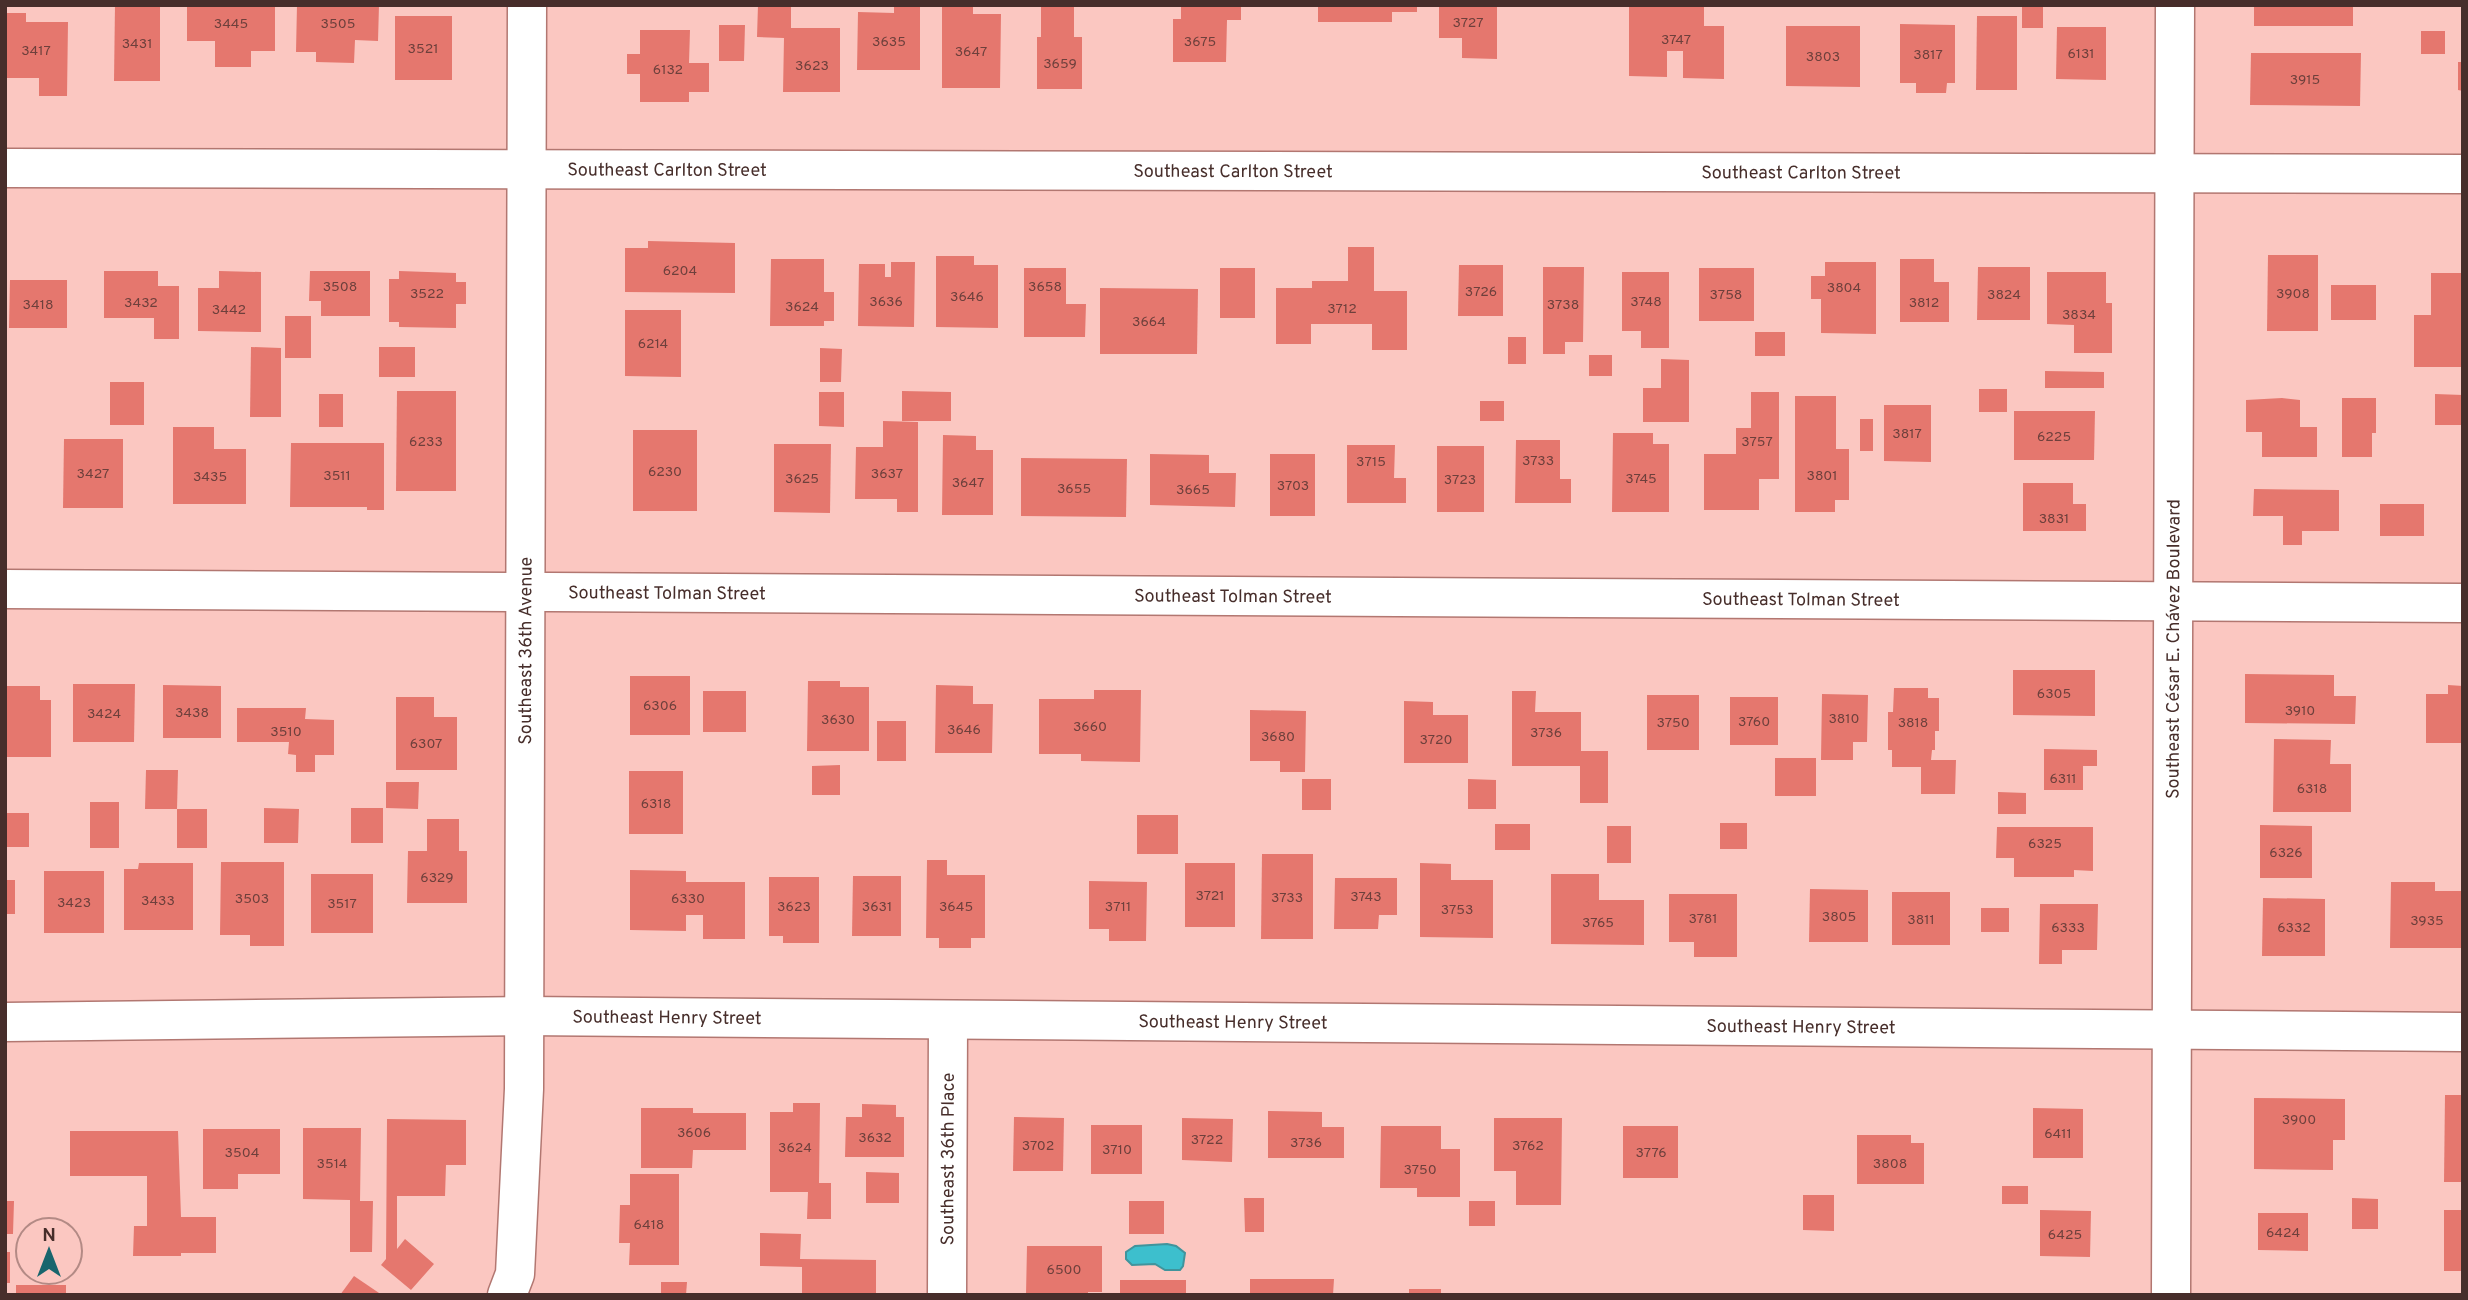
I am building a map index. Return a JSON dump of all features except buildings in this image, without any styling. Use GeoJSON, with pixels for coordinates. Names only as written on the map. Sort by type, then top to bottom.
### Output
{"type":"FeatureCollection","features":[{"type":"Feature","properties":{"kind":"street","name":"Southeast 36th Avenue"},"geometry":{"type":"LineString","coordinates":[[507,1295],[514,1274],[524,1089],[527,5]]}},
{"type":"Feature","properties":{"kind":"street","name":"Southeast César E. Chávez Boulevard"},"geometry":{"type":"LineString","coordinates":[[2171,1295],[2175,5]]}},
{"type":"Feature","properties":{"kind":"street","name":"Southeast Carlton Street"},"geometry":{"type":"LineString","coordinates":[[5,168],[2463,174]]}},
{"type":"Feature","properties":{"kind":"street","name":"Southeast Tolman Street"},"geometry":{"type":"LineString","coordinates":[[5,589],[2463,603]]}},
{"type":"Feature","properties":{"kind":"street","name":"Southeast Henry Street"},"geometry":{"type":"LineString","coordinates":[[5,1022],[523,1016],[2463,1032]]}},
{"type":"Feature","properties":{"kind":"street","name":"Southeast 36th Place"},"geometry":{"type":"LineString","coordinates":[[947,1295],[948,1021]]}},
{"type":"Feature","properties":{"kind":"water"},"geometry":{"type":"Polygon","coordinates":[[[1135,1246],[1176,1246],[1185,1253],[1180,1270],[1165,1270],[1155,1264],[1132,1265],[1126,1259],[1126,1252],[1135,1246]]]}}]}
